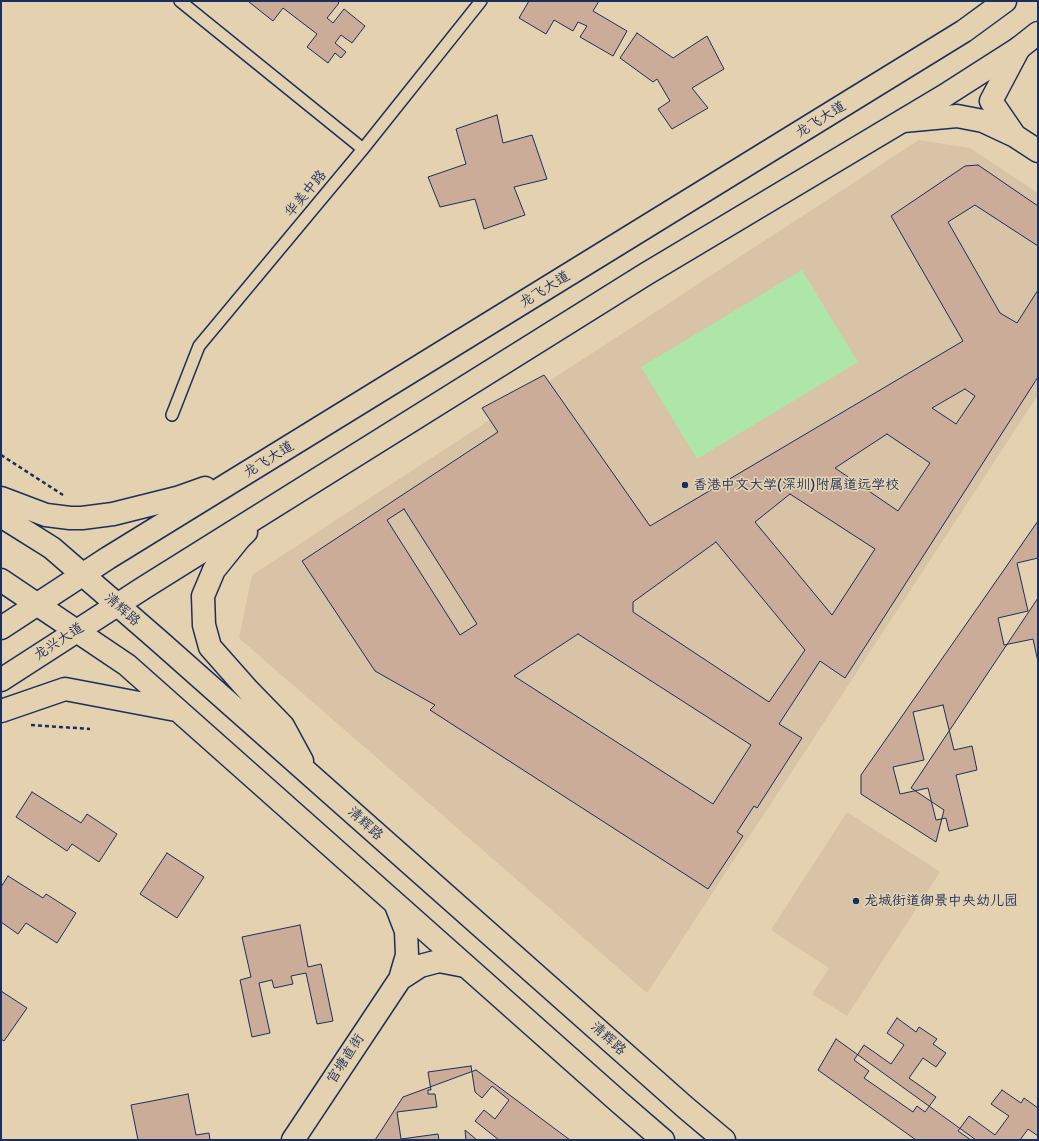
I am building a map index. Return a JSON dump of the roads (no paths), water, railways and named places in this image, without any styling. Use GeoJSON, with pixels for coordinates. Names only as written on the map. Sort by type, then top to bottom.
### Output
{"type":"FeatureCollection","features":[{"type":"Feature","properties":{"kind":"street","name":"龙飞大道"},"geometry":{"type":"LineString","coordinates":[[82,576],[964,31],[1005,1]]}},
{"type":"Feature","properties":{"kind":"street"},"geometry":{"type":"LineString","coordinates":[[117,605],[646,274],[903,120],[1019,48],[1038,33]]}},
{"type":"Feature","properties":{"kind":"street"},"geometry":{"type":"LineString","coordinates":[[1015,136],[991,101],[1019,48]]}},
{"type":"Feature","properties":{"kind":"street"},"geometry":{"type":"LineString","coordinates":[[903,120],[957,116],[984,121],[1015,136],[1038,151]]}},
{"type":"Feature","properties":{"kind":"street"},"geometry":{"type":"LineString","coordinates":[[1,498],[46,515],[82,518],[113,514],[162,502],[244,475]]}},
{"type":"Feature","properties":{"kind":"street"},"geometry":{"type":"LineString","coordinates":[[267,511],[239,539],[214,570],[203,596],[204,625],[210,647],[248,690],[283,726],[311,776]]}},
{"type":"Feature","properties":{"kind":"street","name":"清辉路"},"geometry":{"type":"LineString","coordinates":[[1,516],[52,548],[724,1140]]}},
{"type":"Feature","properties":{"kind":"street"},"geometry":{"type":"LineString","coordinates":[[1,628],[82,576]]}},
{"type":"Feature","properties":{"kind":"street"},"geometry":{"type":"LineString","coordinates":[[1,580],[126,665],[663,1140]]}},
{"type":"Feature","properties":{"kind":"street","name":"龙兴大道"},"geometry":{"type":"LineString","coordinates":[[1,680],[117,605]]}},
{"type":"Feature","properties":{"kind":"street"},"geometry":{"type":"LineString","coordinates":[[1,711],[65,689],[177,710]]}},
{"type":"Feature","properties":{"kind":"street","name":"官塘直街"},"geometry":{"type":"LineString","coordinates":[[293,1140],[400,979],[407,955],[406,931],[396,905]]}},
{"type":"Feature","properties":{"kind":"street","name":"官塘直街"},"geometry":{"type":"LineString","coordinates":[[400,979],[420,966],[439,961],[465,966]]}},
{"type":"Feature","properties":{"kind":"lane"},"geometry":{"type":"LineString","coordinates":[[180,1],[363,149]]}},
{"type":"Feature","properties":{"kind":"lane","name":"华美中路"},"geometry":{"type":"LineString","coordinates":[[172,415],[198,346],[363,149],[481,1]]}},
{"type":"Feature","properties":{"kind":"place","name":"香港中文大学(深圳)附属道远学校"},"geometry":{"type":"Point","coordinates":[685,485]}},
{"type":"Feature","properties":{"kind":"place","name":"龙城街道御景中央幼儿园"},"geometry":{"type":"Point","coordinates":[856,901]}}]}
